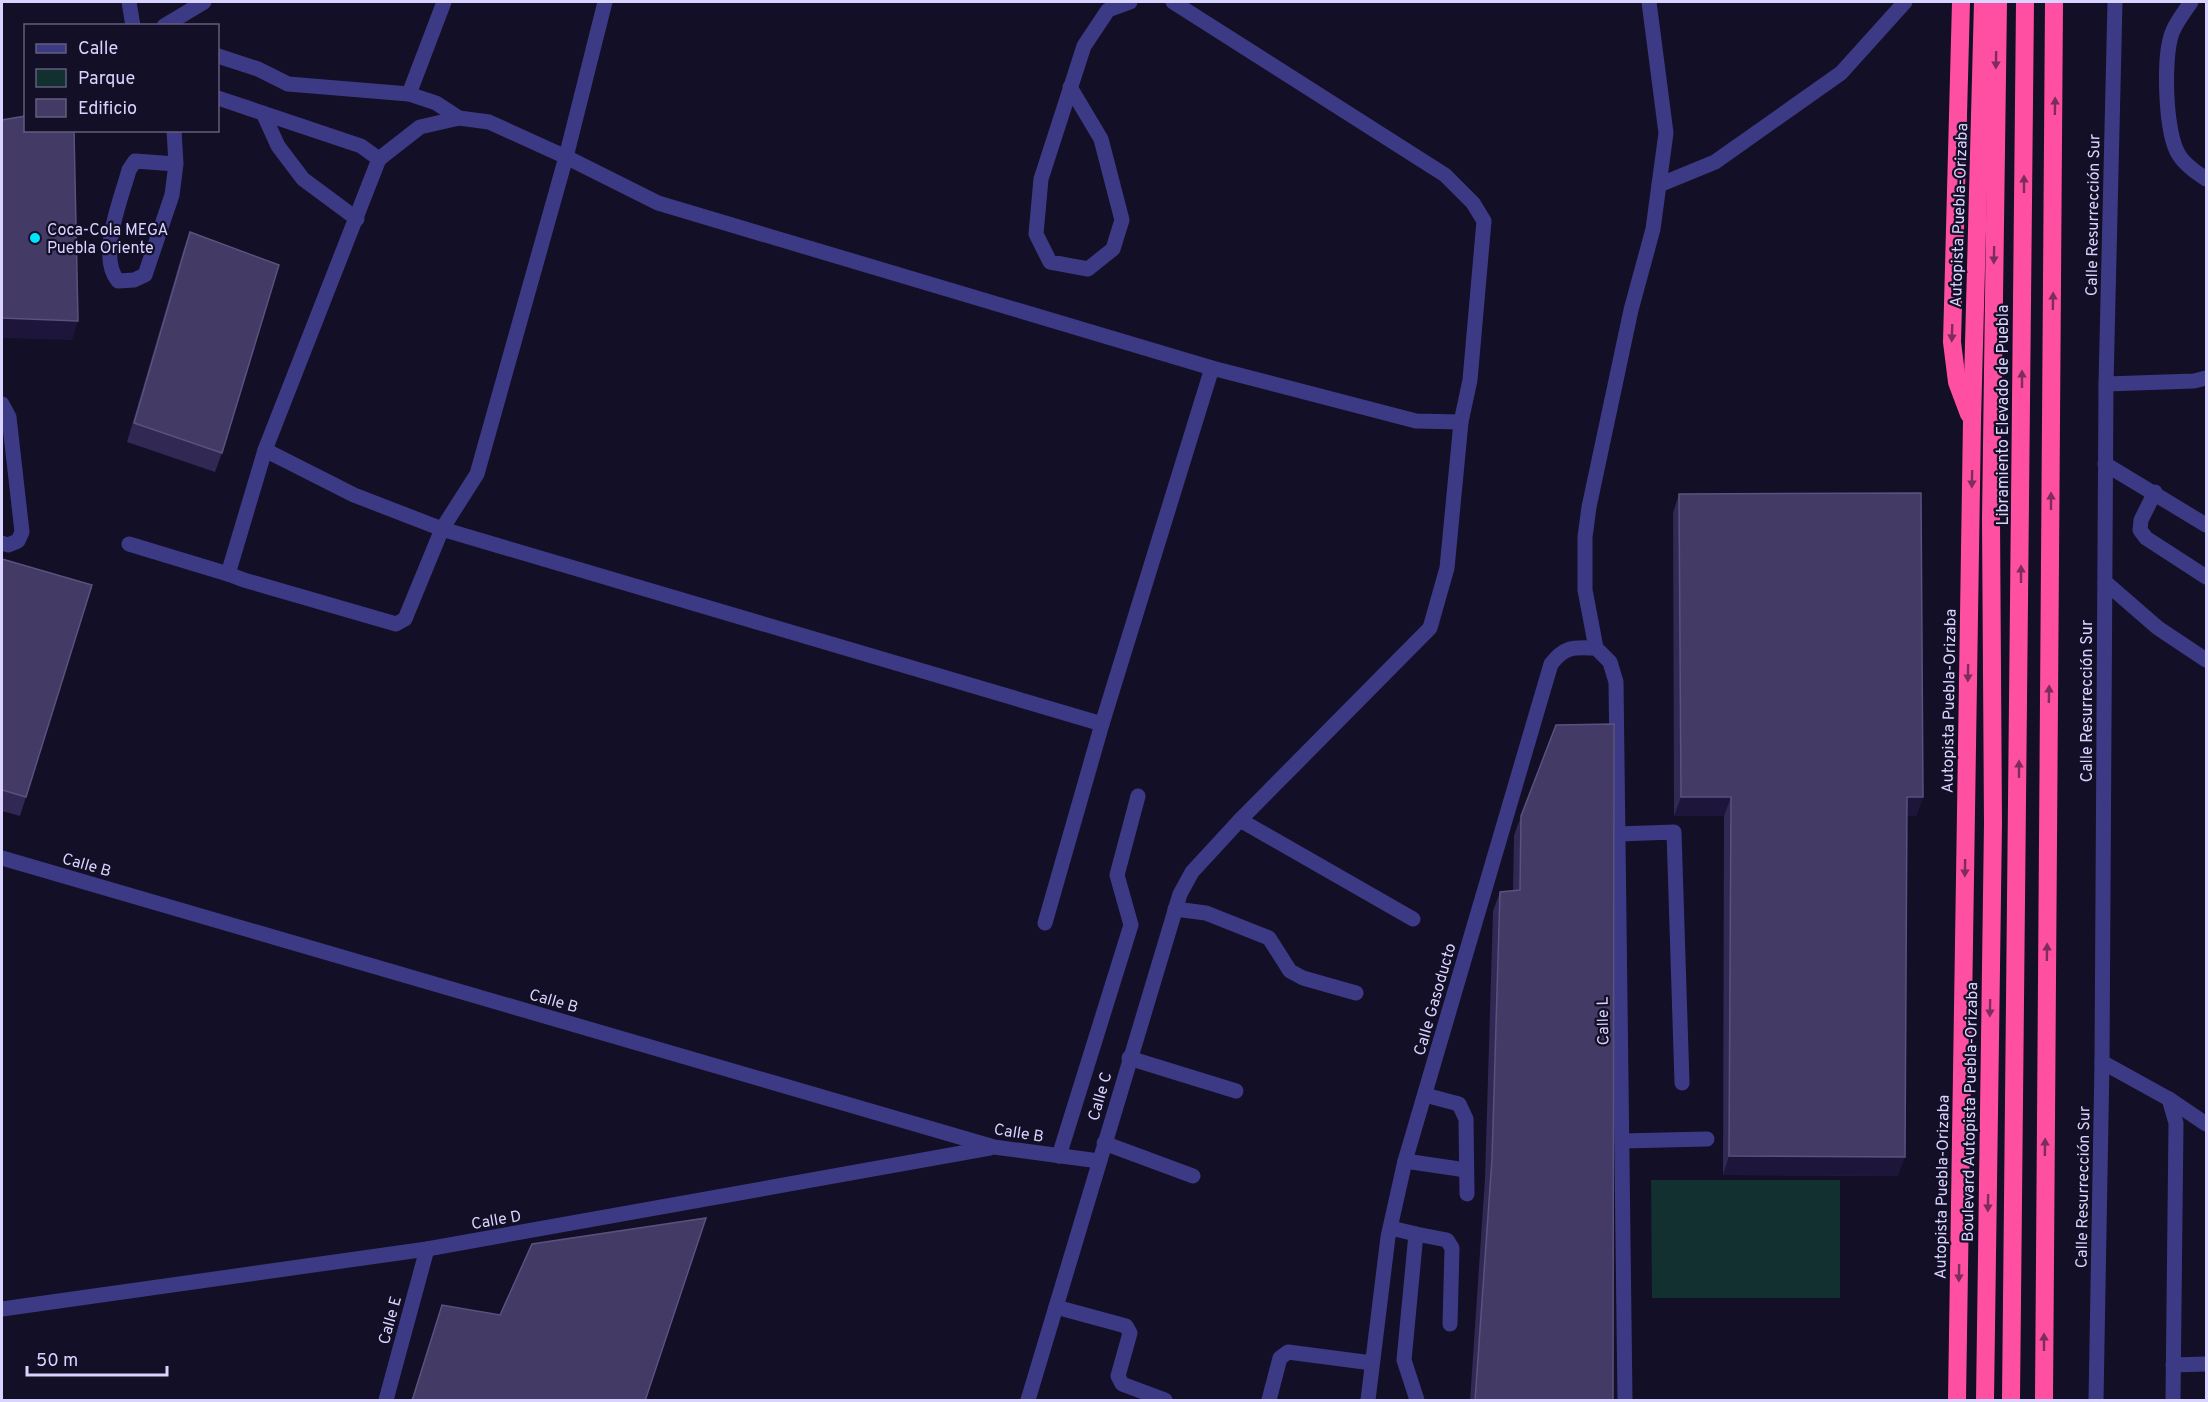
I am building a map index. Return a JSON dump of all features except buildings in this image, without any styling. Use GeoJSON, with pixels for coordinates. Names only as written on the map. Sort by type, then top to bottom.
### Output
{"type":"FeatureCollection","features":[{"type":"Feature","properties":{"kind":"highway"},"geometry":{"type":"LineString","coordinates":[[1961,2],[1952,342],[1957,382],[1972,420]]}},
{"type":"Feature","properties":{"kind":"highway","name":"Autopista Puebla-Orizaba"},"geometry":{"type":"LineString","coordinates":[[1957,1401],[1972,420],[1983,2]]}},
{"type":"Feature","properties":{"kind":"highway","name":"Libramiento Elevado de Puebla"},"geometry":{"type":"LineString","coordinates":[[1993,823],[1991,520],[1998,2]]}},
{"type":"Feature","properties":{"kind":"highway","name":"Libramiento Elevado de Puebla"},"geometry":{"type":"LineString","coordinates":[[2011,1401],[2019,828],[2025,2]]}},
{"type":"Feature","properties":{"kind":"highway"},"geometry":{"type":"LineString","coordinates":[[2044,1401],[2054,2]]}},
{"type":"Feature","properties":{"kind":"highway","name":"Boulevard Autopista Puebla-Orizaba"},"geometry":{"type":"LineString","coordinates":[[1985,1401],[1993,823]]}},
{"type":"Feature","properties":{"kind":"street"},"geometry":{"type":"LineString","coordinates":[[129,2],[133,24]]}},
{"type":"Feature","properties":{"kind":"street"},"geometry":{"type":"LineString","coordinates":[[170,24],[204,2]]}},
{"type":"Feature","properties":{"kind":"street"},"geometry":{"type":"LineString","coordinates":[[409,94],[444,2]]}},
{"type":"Feature","properties":{"kind":"street"},"geometry":{"type":"LineString","coordinates":[[129,544],[396,624],[405,619],[442,529],[477,474],[566,157],[605,2]]}},
{"type":"Feature","properties":{"kind":"street"},"geometry":{"type":"LineString","coordinates":[[1070,87],[1101,139],[1122,220],[1113,249],[1088,268],[1050,262],[1036,234],[1041,179],[1070,87],[1084,46],[1108,10],[1130,2]]}},
{"type":"Feature","properties":{"kind":"street","name":"Calle C"},"geometry":{"type":"LineString","coordinates":[[1028,1401],[1175,909],[1192,872],[1240,820],[1430,628],[1447,568],[1461,422],[1470,380],[1484,222],[1473,203],[1445,175],[1173,2]]}},
{"type":"Feature","properties":{"kind":"street"},"geometry":{"type":"LineString","coordinates":[[1596,648],[1585,590],[1589,507],[1631,310],[1653,229],[1666,133],[1649,2]]}},
{"type":"Feature","properties":{"kind":"street","name":"Calle Resurrección Sur"},"geometry":{"type":"LineString","coordinates":[[2096,1401],[2102,1062],[2106,384],[2115,2]]}},
{"type":"Feature","properties":{"kind":"street"},"geometry":{"type":"LineString","coordinates":[[1659,185],[1715,162],[1841,73],[1901,4]]}},
{"type":"Feature","properties":{"kind":"street"},"geometry":{"type":"LineString","coordinates":[[2188,4],[2172,32],[2167,55],[2166,72],[2172,140],[2179,156],[2206,179]]}},
{"type":"Feature","properties":{"kind":"street"},"geometry":{"type":"LineString","coordinates":[[219,56],[258,69],[288,84],[409,94],[436,103],[459,118]]}},
{"type":"Feature","properties":{"kind":"street"},"geometry":{"type":"LineString","coordinates":[[219,98],[361,146],[379,159]]}},
{"type":"Feature","properties":{"kind":"street"},"geometry":{"type":"LineString","coordinates":[[263,113],[278,146],[303,179],[357,219]]}},
{"type":"Feature","properties":{"kind":"street"},"geometry":{"type":"LineString","coordinates":[[228,574],[266,450],[379,159],[420,127],[459,118],[489,122],[658,203],[1212,368],[1416,421],[1461,422]]}},
{"type":"Feature","properties":{"kind":"street"},"geometry":{"type":"LineString","coordinates":[[174,134],[176,164],[172,195],[145,275],[134,280],[118,282],[111,272],[108,251],[129,170],[135,161],[176,164]]}},
{"type":"Feature","properties":{"kind":"street"},"geometry":{"type":"LineString","coordinates":[[1045,923],[1102,724],[1212,368]]}},
{"type":"Feature","properties":{"kind":"street"},"geometry":{"type":"LineString","coordinates":[[2106,384],[2194,381],[2206,378]]}},
{"type":"Feature","properties":{"kind":"street"},"geometry":{"type":"LineString","coordinates":[[2,404],[9,417],[22,532],[18,541],[8,545],[2,543]]}},
{"type":"Feature","properties":{"kind":"street"},"geometry":{"type":"LineString","coordinates":[[266,450],[354,495],[442,529],[1102,724]]}},
{"type":"Feature","properties":{"kind":"street"},"geometry":{"type":"LineString","coordinates":[[2106,464],[2206,525]]}},
{"type":"Feature","properties":{"kind":"street"},"geometry":{"type":"LineString","coordinates":[[2155,492],[2141,520],[2140,530],[2146,538],[2206,577]]}},
{"type":"Feature","properties":{"kind":"street"},"geometry":{"type":"LineString","coordinates":[[2105,582],[2158,628],[2206,660]]}},
{"type":"Feature","properties":{"kind":"street","name":"Calle Gasoducto"},"geometry":{"type":"LineString","coordinates":[[1368,1401],[1391,1228],[1405,1161],[1551,664],[1561,652],[1573,648],[1596,648]]}},
{"type":"Feature","properties":{"kind":"street","name":"Calle L"},"geometry":{"type":"LineString","coordinates":[[1596,648],[1610,662],[1616,682],[1626,1401]]}},
{"type":"Feature","properties":{"kind":"street"},"geometry":{"type":"LineString","coordinates":[[1059,1156],[1131,925],[1117,875],[1138,796]]}},
{"type":"Feature","properties":{"kind":"street"},"geometry":{"type":"LineString","coordinates":[[1240,820],[1413,919]]}},
{"type":"Feature","properties":{"kind":"street"},"geometry":{"type":"LineString","coordinates":[[1618,834],[1674,832],[1682,1083]]}},
{"type":"Feature","properties":{"kind":"street","name":"Calle B"},"geometry":{"type":"LineString","coordinates":[[2,858],[994,1147],[1099,1161]]}},
{"type":"Feature","properties":{"kind":"street"},"geometry":{"type":"LineString","coordinates":[[1175,909],[1206,914],[1269,938],[1290,970],[1303,978],[1356,993]]}},
{"type":"Feature","properties":{"kind":"street"},"geometry":{"type":"LineString","coordinates":[[1130,1058],[1236,1091]]}},
{"type":"Feature","properties":{"kind":"street"},"geometry":{"type":"LineString","coordinates":[[2102,1062],[2169,1099],[2206,1124]]}},
{"type":"Feature","properties":{"kind":"street"},"geometry":{"type":"LineString","coordinates":[[1425,1095],[1459,1104],[1466,1119],[1467,1194]]}},
{"type":"Feature","properties":{"kind":"street"},"geometry":{"type":"LineString","coordinates":[[2169,1099],[2176,1123],[2173,1401]]}},
{"type":"Feature","properties":{"kind":"street"},"geometry":{"type":"LineString","coordinates":[[1622,1141],[1707,1139]]}},
{"type":"Feature","properties":{"kind":"street"},"geometry":{"type":"LineString","coordinates":[[1104,1143],[1193,1176]]}},
{"type":"Feature","properties":{"kind":"street","name":"Calle D"},"geometry":{"type":"LineString","coordinates":[[2,1309],[427,1249],[994,1147]]}},
{"type":"Feature","properties":{"kind":"street"},"geometry":{"type":"LineString","coordinates":[[1405,1161],[1466,1170]]}},
{"type":"Feature","properties":{"kind":"street"},"geometry":{"type":"LineString","coordinates":[[1391,1228],[1447,1240],[1452,1248],[1450,1324]]}},
{"type":"Feature","properties":{"kind":"street"},"geometry":{"type":"LineString","coordinates":[[1416,1234],[1404,1360],[1417,1401]]}},
{"type":"Feature","properties":{"kind":"street","name":"Calle E"},"geometry":{"type":"LineString","coordinates":[[386,1401],[427,1249]]}},
{"type":"Feature","properties":{"kind":"street"},"geometry":{"type":"LineString","coordinates":[[1056,1307],[1126,1326],[1130,1333],[1118,1376],[1122,1384],[1165,1401]]}},
{"type":"Feature","properties":{"kind":"street"},"geometry":{"type":"LineString","coordinates":[[1269,1401],[1280,1358],[1288,1352],[1372,1363]]}},
{"type":"Feature","properties":{"kind":"street"},"geometry":{"type":"LineString","coordinates":[[2173,1365],[2206,1364]]}},
{"type":"Feature","properties":{"kind":"green space"},"geometry":{"type":"Polygon","coordinates":[[[1651,1180],[1840,1180],[1840,1298],[1652,1298],[1651,1180]]]}},
{"type":"Feature","properties":{"kind":"place","name":"Coca-Cola MEGA Puebla Oriente"},"geometry":{"type":"Point","coordinates":[35,238]}}]}
